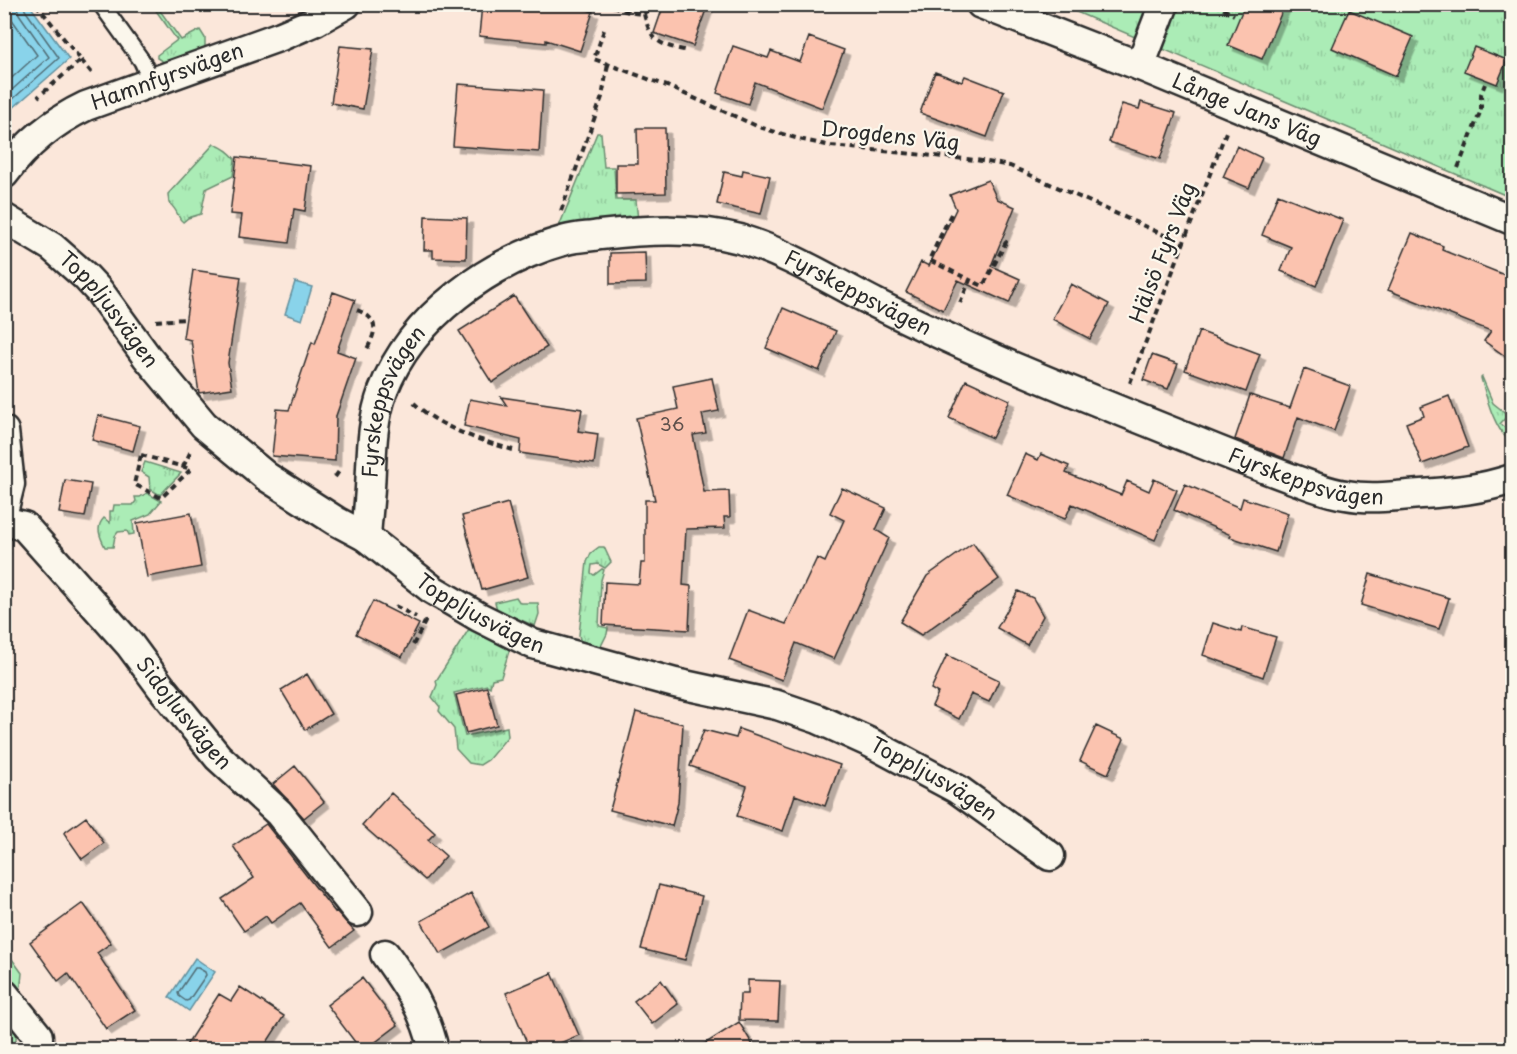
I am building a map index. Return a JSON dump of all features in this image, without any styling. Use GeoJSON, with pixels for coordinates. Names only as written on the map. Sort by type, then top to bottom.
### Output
{"type":"FeatureCollection","features":[{"type":"Feature","properties":{"kind":"street","name":"Hamnfyrsvägen"},"geometry":{"type":"LineString","coordinates":[[4,174],[27,147],[59,120],[86,106],[281,36],[316,21],[346,4]]}},
{"type":"Feature","properties":{"kind":"street","name":"Långe Jans Väg"},"geometry":{"type":"LineString","coordinates":[[981,4],[1140,66],[1512,219]]}},
{"type":"Feature","properties":{"kind":"street"},"geometry":{"type":"LineString","coordinates":[[1140,66],[1164,4]]}},
{"type":"Feature","properties":{"kind":"street","name":"Toppljusvägen"},"geometry":{"type":"LineString","coordinates":[[4,218],[52,247],[85,276],[99,291],[147,357],[204,425],[288,492],[336,522],[366,537],[433,590],[479,617],[533,644],[675,684],[777,705],[818,719],[871,743],[957,789],[1050,856]]}},
{"type":"Feature","properties":{"kind":"street","name":"Fyrskeppsvägen"},"geometry":{"type":"LineString","coordinates":[[366,537],[371,448],[377,410],[390,375],[404,350],[429,320],[457,295],[504,266],[567,239],[632,231],[682,231],[710,234],[738,239],[778,252],[878,305],[1119,411],[1257,466],[1343,495],[1362,497],[1474,490],[1512,479]]}},
{"type":"Feature","properties":{"kind":"street"},"geometry":{"type":"LineString","coordinates":[[4,431],[10,484],[4,508]]}},
{"type":"Feature","properties":{"kind":"street","name":"Sidojlusvägen"},"geometry":{"type":"LineString","coordinates":[[4,521],[24,526],[130,645],[160,687],[218,757],[279,813],[358,912]]}},
{"type":"Feature","properties":{"kind":"street"},"geometry":{"type":"LineString","coordinates":[[385,954],[413,993],[425,1017],[434,1050]]}},
{"type":"Feature","properties":{"kind":"street"},"geometry":{"type":"LineString","coordinates":[[4,994],[46,1045]]}},
{"type":"Feature","properties":{"kind":"lane"},"geometry":{"type":"LineString","coordinates":[[101,4],[142,61],[152,83]]}},
{"type":"Feature","properties":{"kind":"path"},"geometry":{"type":"LineString","coordinates":[[30,104],[81,60],[36,4]]}},
{"type":"Feature","properties":{"kind":"path"},"geometry":{"type":"LineString","coordinates":[[644,14],[653,4]]}},
{"type":"Feature","properties":{"kind":"path"},"geometry":{"type":"LineString","coordinates":[[1214,4],[1234,15]]}},
{"type":"Feature","properties":{"kind":"path"},"geometry":{"type":"LineString","coordinates":[[613,6],[644,14]]}},
{"type":"Feature","properties":{"kind":"path"},"geometry":{"type":"LineString","coordinates":[[644,14],[646,24],[656,40],[663,45],[688,51]]}},
{"type":"Feature","properties":{"kind":"path","name":"Drogdens Väg"},"geometry":{"type":"LineString","coordinates":[[604,30],[594,59],[667,86],[759,127],[831,146],[976,160],[1010,166],[1182,243]]}},
{"type":"Feature","properties":{"kind":"path"},"geometry":{"type":"LineString","coordinates":[[550,246],[602,97],[608,64]]}},
{"type":"Feature","properties":{"kind":"path"},"geometry":{"type":"LineString","coordinates":[[1448,194],[1481,110],[1481,94],[1485,84]]}},
{"type":"Feature","properties":{"kind":"path","name":"Hälsö Fyrs Väg"},"geometry":{"type":"LineString","coordinates":[[1119,411],[1236,107]]}},
{"type":"Feature","properties":{"kind":"path"},"geometry":{"type":"LineString","coordinates":[[5,122],[13,119]]}},
{"type":"Feature","properties":{"kind":"path"},"geometry":{"type":"LineString","coordinates":[[951,214],[929,260],[983,286],[1006,242],[1001,241]]}},
{"type":"Feature","properties":{"kind":"path"},"geometry":{"type":"LineString","coordinates":[[960,303],[970,280]]}},
{"type":"Feature","properties":{"kind":"path"},"geometry":{"type":"LineString","coordinates":[[414,402],[433,417],[456,430],[479,440],[513,450]]}},
{"type":"Feature","properties":{"kind":"path"},"geometry":{"type":"LineString","coordinates":[[141,455],[191,469],[161,498],[134,484],[141,455]]}},
{"type":"Feature","properties":{"kind":"path"},"geometry":{"type":"LineString","coordinates":[[395,606],[425,622],[413,645]]}},
{"type":"Feature","properties":{"kind":"green space"},"geometry":{"type":"Polygon","coordinates":[[[152,5],[156,5],[181,40],[200,30],[205,38],[205,49],[167,64],[157,58],[157,55],[177,40],[152,5]]]}},
{"type":"Feature","properties":{"kind":"green space"},"geometry":{"type":"Polygon","coordinates":[[[1060,5],[1512,5],[1512,198],[1060,5]]]}},
{"type":"Feature","properties":{"kind":"green space"},"geometry":{"type":"Polygon","coordinates":[[[597,133],[601,133],[604,167],[614,167],[616,200],[636,200],[638,221],[558,229],[597,133]]]}},
{"type":"Feature","properties":{"kind":"green space"},"geometry":{"type":"Polygon","coordinates":[[[214,144],[226,150],[235,159],[233,176],[206,189],[201,214],[183,222],[169,203],[168,194],[214,144]]]}},
{"type":"Feature","properties":{"kind":"green space"},"geometry":{"type":"Polygon","coordinates":[[[1482,377],[1493,403],[1508,415],[1500,424],[1512,433],[1512,442],[1496,423],[1482,377]]]}},
{"type":"Feature","properties":{"kind":"green space"},"geometry":{"type":"Polygon","coordinates":[[[145,462],[181,473],[160,495],[150,489],[149,477],[141,472],[145,462]]]}},
{"type":"Feature","properties":{"kind":"green space"},"geometry":{"type":"Polygon","coordinates":[[[147,493],[161,501],[150,514],[133,521],[134,534],[129,535],[127,531],[118,532],[113,547],[105,547],[100,536],[101,521],[104,518],[110,523],[110,511],[113,511],[114,505],[133,505],[136,501],[135,497],[147,493]]]}},
{"type":"Feature","properties":{"kind":"green space"},"geometry":{"type":"Polygon","coordinates":[[[599,547],[604,547],[611,562],[605,568],[598,564],[592,565],[591,573],[594,575],[604,570],[601,580],[599,626],[608,628],[601,646],[595,646],[582,642],[579,635],[587,562],[591,553],[599,547]]]}},
{"type":"Feature","properties":{"kind":"green space"},"geometry":{"type":"Polygon","coordinates":[[[516,597],[520,603],[538,603],[539,614],[535,626],[497,610],[495,602],[516,597]]]}},
{"type":"Feature","properties":{"kind":"green space"},"geometry":{"type":"Polygon","coordinates":[[[469,629],[510,648],[501,677],[492,679],[490,687],[487,685],[454,693],[465,736],[507,727],[508,736],[488,760],[480,765],[469,763],[456,749],[454,729],[439,711],[440,707],[432,697],[437,685],[436,681],[469,629]]]}},
{"type":"Feature","properties":{"kind":"green space"},"geometry":{"type":"Polygon","coordinates":[[[4,948],[22,973],[15,1049],[5,1049],[4,948]]]}},
{"type":"Feature","properties":{"kind":"water"},"geometry":{"type":"Polygon","coordinates":[[[5,6],[31,7],[69,59],[5,115],[5,6]]]}},
{"type":"Feature","properties":{"kind":"water"},"geometry":{"type":"Polygon","coordinates":[[[295,282],[312,287],[302,320],[285,314],[295,282]]]}},
{"type":"Feature","properties":{"kind":"water"},"geometry":{"type":"Polygon","coordinates":[[[195,958],[215,972],[189,1011],[169,997],[195,958]]]}},
{"type":"Feature","properties":{"kind":"building"},"geometry":{"type":"Polygon","coordinates":[[[482,4],[572,4],[593,12],[580,51],[546,40],[546,43],[479,36],[482,4]]]}},
{"type":"Feature","properties":{"kind":"building"},"geometry":{"type":"Polygon","coordinates":[[[664,4],[708,4],[693,46],[654,33],[664,4]]]}},
{"type":"Feature","properties":{"kind":"building"},"geometry":{"type":"Polygon","coordinates":[[[1245,4],[1285,4],[1262,59],[1228,45],[1245,4]]]}},
{"type":"Feature","properties":{"kind":"building"},"geometry":{"type":"Polygon","coordinates":[[[1349,10],[1413,37],[1396,76],[1332,48],[1349,10]]]}},
{"type":"Feature","properties":{"kind":"building"},"geometry":{"type":"Polygon","coordinates":[[[809,37],[844,50],[822,108],[755,82],[748,104],[717,93],[733,46],[768,58],[771,51],[800,62],[809,37]]]}},
{"type":"Feature","properties":{"kind":"building"},"geometry":{"type":"Polygon","coordinates":[[[340,46],[373,49],[363,109],[331,103],[340,46]]]}},
{"type":"Feature","properties":{"kind":"building"},"geometry":{"type":"Polygon","coordinates":[[[1474,47],[1507,60],[1497,84],[1464,71],[1474,47]]]}},
{"type":"Feature","properties":{"kind":"building"},"geometry":{"type":"Polygon","coordinates":[[[935,72],[962,82],[965,76],[1004,91],[987,137],[920,113],[935,72]]]}},
{"type":"Feature","properties":{"kind":"building"},"geometry":{"type":"Polygon","coordinates":[[[458,84],[543,90],[539,152],[453,146],[458,84]]]}},
{"type":"Feature","properties":{"kind":"building"},"geometry":{"type":"Polygon","coordinates":[[[1141,102],[1176,113],[1160,159],[1109,142],[1122,104],[1139,109],[1141,102]]]}},
{"type":"Feature","properties":{"kind":"building"},"geometry":{"type":"Polygon","coordinates":[[[637,128],[665,128],[666,193],[616,194],[616,164],[638,164],[637,128]]]}},
{"type":"Feature","properties":{"kind":"building"},"geometry":{"type":"Polygon","coordinates":[[[1237,146],[1262,158],[1249,188],[1223,177],[1237,146]]]}},
{"type":"Feature","properties":{"kind":"building"},"geometry":{"type":"Polygon","coordinates":[[[237,157],[311,166],[305,211],[294,209],[289,243],[239,237],[242,215],[230,214],[237,157]]]}},
{"type":"Feature","properties":{"kind":"building"},"geometry":{"type":"Polygon","coordinates":[[[743,170],[770,176],[761,214],[717,204],[724,172],[742,176],[743,170]]]}},
{"type":"Feature","properties":{"kind":"building"},"geometry":{"type":"Polygon","coordinates":[[[988,180],[997,199],[1015,207],[991,266],[1020,279],[1009,303],[958,280],[943,310],[906,292],[921,262],[929,266],[956,209],[950,195],[988,180]]]}},
{"type":"Feature","properties":{"kind":"building"},"geometry":{"type":"Polygon","coordinates":[[[1278,194],[1343,220],[1316,286],[1281,271],[1291,247],[1262,235],[1278,194]]]}},
{"type":"Feature","properties":{"kind":"building"},"geometry":{"type":"Polygon","coordinates":[[[425,216],[467,218],[466,259],[433,258],[433,250],[424,250],[425,216]]]}},
{"type":"Feature","properties":{"kind":"building"},"geometry":{"type":"Polygon","coordinates":[[[1412,233],[1443,246],[1442,250],[1512,278],[1512,361],[1484,341],[1491,331],[1388,290],[1412,233]]]}},
{"type":"Feature","properties":{"kind":"building"},"geometry":{"type":"Polygon","coordinates":[[[645,252],[646,283],[610,284],[610,253],[645,252]]]}},
{"type":"Feature","properties":{"kind":"building"},"geometry":{"type":"Polygon","coordinates":[[[193,270],[241,277],[228,363],[232,388],[199,393],[191,340],[183,338],[193,270]]]}},
{"type":"Feature","properties":{"kind":"building"},"geometry":{"type":"Polygon","coordinates":[[[1071,284],[1109,304],[1090,339],[1052,319],[1071,284]]]}},
{"type":"Feature","properties":{"kind":"building"},"geometry":{"type":"Polygon","coordinates":[[[333,292],[355,300],[337,351],[356,358],[336,416],[335,461],[272,456],[277,409],[289,410],[312,342],[315,344],[333,292]]]}},
{"type":"Feature","properties":{"kind":"building"},"geometry":{"type":"Polygon","coordinates":[[[514,296],[547,347],[492,383],[459,331],[514,296]]]}},
{"type":"Feature","properties":{"kind":"building"},"geometry":{"type":"Polygon","coordinates":[[[783,308],[836,331],[819,371],[766,348],[783,308]]]}},
{"type":"Feature","properties":{"kind":"building"},"geometry":{"type":"Polygon","coordinates":[[[1199,331],[1260,354],[1246,392],[1185,370],[1199,331]]]}},
{"type":"Feature","properties":{"kind":"building"},"geometry":{"type":"Polygon","coordinates":[[[1152,355],[1178,364],[1168,389],[1143,380],[1152,355]]]}},
{"type":"Feature","properties":{"kind":"building"},"geometry":{"type":"Polygon","coordinates":[[[1304,369],[1350,386],[1334,431],[1298,417],[1284,458],[1235,439],[1250,395],[1290,408],[1304,369]]]}},
{"type":"Feature","properties":{"kind":"building"},"geometry":{"type":"Polygon","coordinates":[[[712,378],[719,411],[702,414],[706,433],[693,435],[704,492],[729,491],[730,517],[724,517],[725,528],[686,529],[683,585],[691,586],[689,630],[603,625],[605,582],[639,584],[641,563],[645,563],[645,500],[655,500],[636,418],[678,409],[673,386],[712,378]]]}},
{"type":"Feature","properties":{"kind":"building"},"geometry":{"type":"Polygon","coordinates":[[[966,380],[1010,400],[992,438],[949,418],[966,380]]]}},
{"type":"Feature","properties":{"kind":"building"},"geometry":{"type":"Polygon","coordinates":[[[1449,396],[1468,447],[1422,464],[1406,423],[1424,416],[1421,407],[1449,396]]]}},
{"type":"Feature","properties":{"kind":"building"},"geometry":{"type":"Polygon","coordinates":[[[501,397],[582,409],[578,431],[598,434],[594,464],[520,453],[521,440],[464,426],[470,399],[507,406],[501,397]]]}},
{"type":"Feature","properties":{"kind":"building"},"geometry":{"type":"Polygon","coordinates":[[[98,415],[140,426],[133,451],[92,440],[98,415]]]}},
{"type":"Feature","properties":{"kind":"building"},"geometry":{"type":"Polygon","coordinates":[[[1025,454],[1038,460],[1041,454],[1069,466],[1066,473],[1121,495],[1127,481],[1149,491],[1154,479],[1177,490],[1155,540],[1072,504],[1065,519],[1007,495],[1025,454]]]}},
{"type":"Feature","properties":{"kind":"building"},"geometry":{"type":"Polygon","coordinates":[[[65,480],[91,484],[85,517],[59,513],[65,480]]]}},
{"type":"Feature","properties":{"kind":"building"},"geometry":{"type":"Polygon","coordinates":[[[1185,484],[1240,508],[1243,498],[1288,513],[1276,552],[1230,537],[1231,535],[1174,510],[1185,484]]]}},
{"type":"Feature","properties":{"kind":"building"},"geometry":{"type":"Polygon","coordinates":[[[842,488],[886,508],[876,530],[889,538],[834,659],[796,643],[782,680],[729,660],[748,610],[786,624],[817,558],[825,562],[844,520],[830,513],[842,488]]]}},
{"type":"Feature","properties":{"kind":"building"},"geometry":{"type":"Polygon","coordinates":[[[508,503],[528,577],[482,590],[462,516],[508,503]]]}},
{"type":"Feature","properties":{"kind":"building"},"geometry":{"type":"Polygon","coordinates":[[[191,513],[201,567],[147,577],[137,523],[191,513]]]}},
{"type":"Feature","properties":{"kind":"building"},"geometry":{"type":"Polygon","coordinates":[[[973,543],[999,579],[921,635],[900,622],[927,576],[973,543]]]}},
{"type":"Feature","properties":{"kind":"building"},"geometry":{"type":"Polygon","coordinates":[[[1370,574],[1449,598],[1439,629],[1361,605],[1370,574]]]}},
{"type":"Feature","properties":{"kind":"building"},"geometry":{"type":"Polygon","coordinates":[[[1018,591],[1033,598],[1043,616],[1027,645],[997,628],[1018,591]]]}},
{"type":"Feature","properties":{"kind":"building"},"geometry":{"type":"Polygon","coordinates":[[[373,601],[419,624],[402,657],[356,634],[373,601]]]}},
{"type":"Feature","properties":{"kind":"building"},"geometry":{"type":"Polygon","coordinates":[[[1213,623],[1241,632],[1242,627],[1276,637],[1263,677],[1203,655],[1213,623]]]}},
{"type":"Feature","properties":{"kind":"building"},"geometry":{"type":"Polygon","coordinates":[[[947,655],[999,680],[989,702],[971,694],[959,719],[932,706],[938,693],[931,689],[947,655]]]}},
{"type":"Feature","properties":{"kind":"building"},"geometry":{"type":"Polygon","coordinates":[[[307,674],[331,714],[305,730],[281,690],[307,674]]]}},
{"type":"Feature","properties":{"kind":"building"},"geometry":{"type":"Polygon","coordinates":[[[487,687],[497,725],[466,733],[456,695],[487,687]]]}},
{"type":"Feature","properties":{"kind":"building"},"geometry":{"type":"Polygon","coordinates":[[[636,712],[683,724],[678,803],[672,826],[610,810],[636,712]]]}},
{"type":"Feature","properties":{"kind":"building"},"geometry":{"type":"Polygon","coordinates":[[[1096,726],[1124,739],[1108,774],[1080,761],[1096,726]]]}},
{"type":"Feature","properties":{"kind":"building"},"geometry":{"type":"Polygon","coordinates":[[[739,729],[840,765],[825,806],[795,795],[783,831],[737,816],[747,786],[690,766],[704,730],[736,738],[739,729]]]}},
{"type":"Feature","properties":{"kind":"building"},"geometry":{"type":"Polygon","coordinates":[[[295,766],[324,802],[304,818],[273,784],[295,766]]]}},
{"type":"Feature","properties":{"kind":"building"},"geometry":{"type":"Polygon","coordinates":[[[391,793],[435,833],[428,840],[446,856],[425,880],[362,825],[391,793]]]}},
{"type":"Feature","properties":{"kind":"building"},"geometry":{"type":"Polygon","coordinates":[[[86,817],[104,843],[82,859],[64,833],[86,817]]]}},
{"type":"Feature","properties":{"kind":"building"},"geometry":{"type":"Polygon","coordinates":[[[266,824],[335,912],[354,931],[332,947],[300,903],[271,923],[266,916],[244,931],[222,899],[254,878],[233,846],[266,824]]]}},
{"type":"Feature","properties":{"kind":"building"},"geometry":{"type":"Polygon","coordinates":[[[659,885],[702,896],[685,960],[641,949],[659,885]]]}},
{"type":"Feature","properties":{"kind":"building"},"geometry":{"type":"Polygon","coordinates":[[[471,893],[489,927],[440,954],[421,921],[471,893]]]}},
{"type":"Feature","properties":{"kind":"building"},"geometry":{"type":"Polygon","coordinates":[[[83,903],[111,943],[97,953],[135,1010],[106,1029],[68,973],[58,981],[30,942],[83,903]]]}},
{"type":"Feature","properties":{"kind":"building"},"geometry":{"type":"Polygon","coordinates":[[[552,973],[579,1035],[544,1050],[530,1050],[506,993],[552,973]]]}},
{"type":"Feature","properties":{"kind":"building"},"geometry":{"type":"Polygon","coordinates":[[[362,978],[398,1025],[365,1050],[361,1050],[327,1005],[362,978]]]}},
{"type":"Feature","properties":{"kind":"building"},"geometry":{"type":"Polygon","coordinates":[[[661,980],[678,1004],[652,1024],[634,1001],[661,980]]]}},
{"type":"Feature","properties":{"kind":"building"},"geometry":{"type":"Polygon","coordinates":[[[748,980],[780,981],[778,1021],[739,1020],[740,994],[748,994],[748,980]]]}},
{"type":"Feature","properties":{"kind":"building"},"geometry":{"type":"Polygon","coordinates":[[[240,987],[284,1016],[262,1050],[183,1050],[219,994],[231,1001],[240,987]]]}},
{"type":"Feature","properties":{"kind":"building"},"geometry":{"type":"Polygon","coordinates":[[[739,1022],[756,1050],[695,1050],[739,1022]]]}}]}
